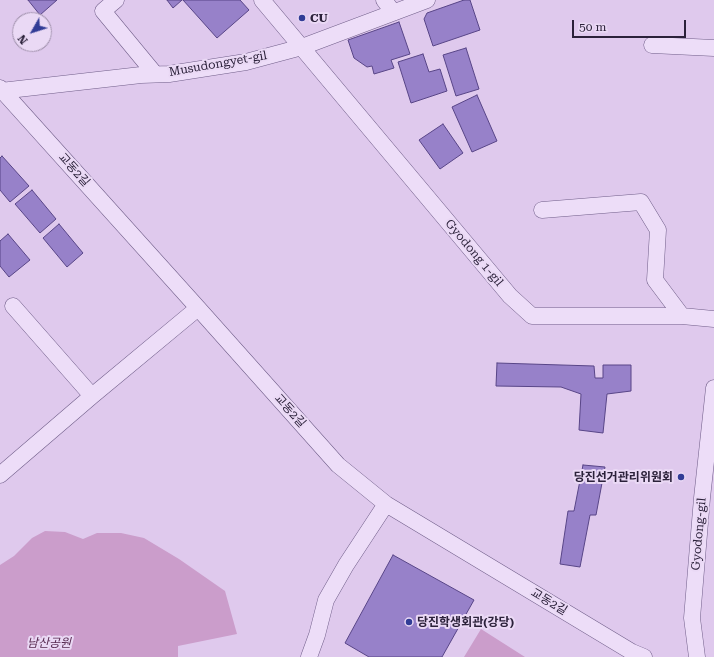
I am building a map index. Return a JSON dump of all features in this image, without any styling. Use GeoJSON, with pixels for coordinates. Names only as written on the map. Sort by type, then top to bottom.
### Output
{"type":"FeatureCollection","features":[{"type":"Feature","properties":{"kind":"street"},"geometry":{"type":"LineString","coordinates":[[116,0],[103,11],[154,74]]}},
{"type":"Feature","properties":{"kind":"street","name":"Gyodong 1-gil"},"geometry":{"type":"LineString","coordinates":[[262,0],[510,296],[532,316],[682,316],[714,320]]}},
{"type":"Feature","properties":{"kind":"street","name":"Musudongyet-gil"},"geometry":{"type":"LineString","coordinates":[[0,90],[154,74],[168,74],[246,62],[302,47],[388,6],[427,0]]}},
{"type":"Feature","properties":{"kind":"street"},"geometry":{"type":"LineString","coordinates":[[652,45],[714,48]]}},
{"type":"Feature","properties":{"kind":"street","name":"교동2길"},"geometry":{"type":"LineString","coordinates":[[0,90],[338,465],[386,504],[632,652],[644,657]]}},
{"type":"Feature","properties":{"kind":"street"},"geometry":{"type":"LineString","coordinates":[[542,210],[641,202],[658,230],[655,280],[682,316]]}},
{"type":"Feature","properties":{"kind":"street"},"geometry":{"type":"LineString","coordinates":[[13,306],[92,396]]}},
{"type":"Feature","properties":{"kind":"street"},"geometry":{"type":"LineString","coordinates":[[0,475],[198,308]]}},
{"type":"Feature","properties":{"kind":"street","name":"Gyodong-gil"},"geometry":{"type":"LineString","coordinates":[[697,657],[692,618],[702,498],[714,388]]}},
{"type":"Feature","properties":{"kind":"street"},"geometry":{"type":"LineString","coordinates":[[702,498],[714,510]]}},
{"type":"Feature","properties":{"kind":"street"},"geometry":{"type":"LineString","coordinates":[[309,657],[317,635],[326,600],[346,565],[386,504]]}},
{"type":"Feature","properties":{"kind":"green space","name":"남산공원"},"geometry":{"type":"Polygon","coordinates":[[[45,531],[65,532],[83,539],[97,533],[121,533],[144,538],[179,559],[225,591],[237,634],[178,646],[178,657],[0,657],[0,565],[14,556],[32,538],[45,531]]]}},
{"type":"Feature","properties":{"kind":"green space"},"geometry":{"type":"Polygon","coordinates":[[[481,629],[525,657],[464,657],[481,629]]]}},
{"type":"Feature","properties":{"kind":"building"},"geometry":{"type":"Polygon","coordinates":[[[28,0],[57,0],[43,12],[38,12],[28,0]]]}},
{"type":"Feature","properties":{"kind":"building"},"geometry":{"type":"Polygon","coordinates":[[[167,0],[182,0],[173,8],[167,0]]]}},
{"type":"Feature","properties":{"kind":"building"},"geometry":{"type":"Polygon","coordinates":[[[183,0],[240,0],[249,10],[217,38],[183,0]]]}},
{"type":"Feature","properties":{"kind":"building"},"geometry":{"type":"Polygon","coordinates":[[[464,0],[470,0],[480,30],[433,46],[424,19],[427,13],[464,0]]]}},
{"type":"Feature","properties":{"kind":"building"},"geometry":{"type":"Polygon","coordinates":[[[399,22],[410,54],[391,60],[394,68],[374,74],[372,66],[367,67],[354,58],[348,40],[399,22]]]}},
{"type":"Feature","properties":{"kind":"building"},"geometry":{"type":"Polygon","coordinates":[[[466,48],[479,89],[456,96],[443,55],[466,48]]]}},
{"type":"Feature","properties":{"kind":"building"},"geometry":{"type":"Polygon","coordinates":[[[423,54],[429,72],[440,69],[447,91],[411,103],[398,62],[423,54]]]}},
{"type":"Feature","properties":{"kind":"building"},"geometry":{"type":"Polygon","coordinates":[[[477,95],[497,141],[472,152],[452,107],[477,95]]]}},
{"type":"Feature","properties":{"kind":"building"},"geometry":{"type":"Polygon","coordinates":[[[443,124],[463,153],[440,169],[419,140],[443,124]]]}},
{"type":"Feature","properties":{"kind":"building"},"geometry":{"type":"Polygon","coordinates":[[[2,156],[29,186],[10,202],[0,190],[0,158],[2,156]]]}},
{"type":"Feature","properties":{"kind":"building"},"geometry":{"type":"Polygon","coordinates":[[[32,190],[56,219],[40,233],[15,204],[32,190]]]}},
{"type":"Feature","properties":{"kind":"building"},"geometry":{"type":"Polygon","coordinates":[[[59,224],[83,253],[67,267],[43,238],[59,224]]]}},
{"type":"Feature","properties":{"kind":"building"},"geometry":{"type":"Polygon","coordinates":[[[8,234],[30,260],[9,277],[0,266],[0,241],[8,234]]]}},
{"type":"Feature","properties":{"kind":"building"},"geometry":{"type":"Polygon","coordinates":[[[497,363],[594,366],[595,378],[603,378],[603,365],[631,365],[631,391],[607,394],[603,433],[579,430],[581,394],[561,387],[496,386],[497,363]]]}},
{"type":"Feature","properties":{"kind":"building"},"geometry":{"type":"Polygon","coordinates":[[[583,465],[605,467],[596,515],[590,515],[580,567],[560,564],[568,511],[574,511],[583,465]]]}},
{"type":"Feature","properties":{"kind":"building","name":"당진학생회관(강당)"},"geometry":{"type":"Polygon","coordinates":[[[393,555],[474,600],[442,657],[369,657],[345,643],[393,555]]]}},
{"type":"Feature","properties":{"kind":"place","name":"CU"},"geometry":{"type":"Point","coordinates":[302,18]}},
{"type":"Feature","properties":{"kind":"place","name":"당진선거관리위원회"},"geometry":{"type":"Point","coordinates":[681,477]}},
{"type":"Feature","properties":{"kind":"place","name":"당진학생회관(강당)"},"geometry":{"type":"Point","coordinates":[409,622]}}]}
